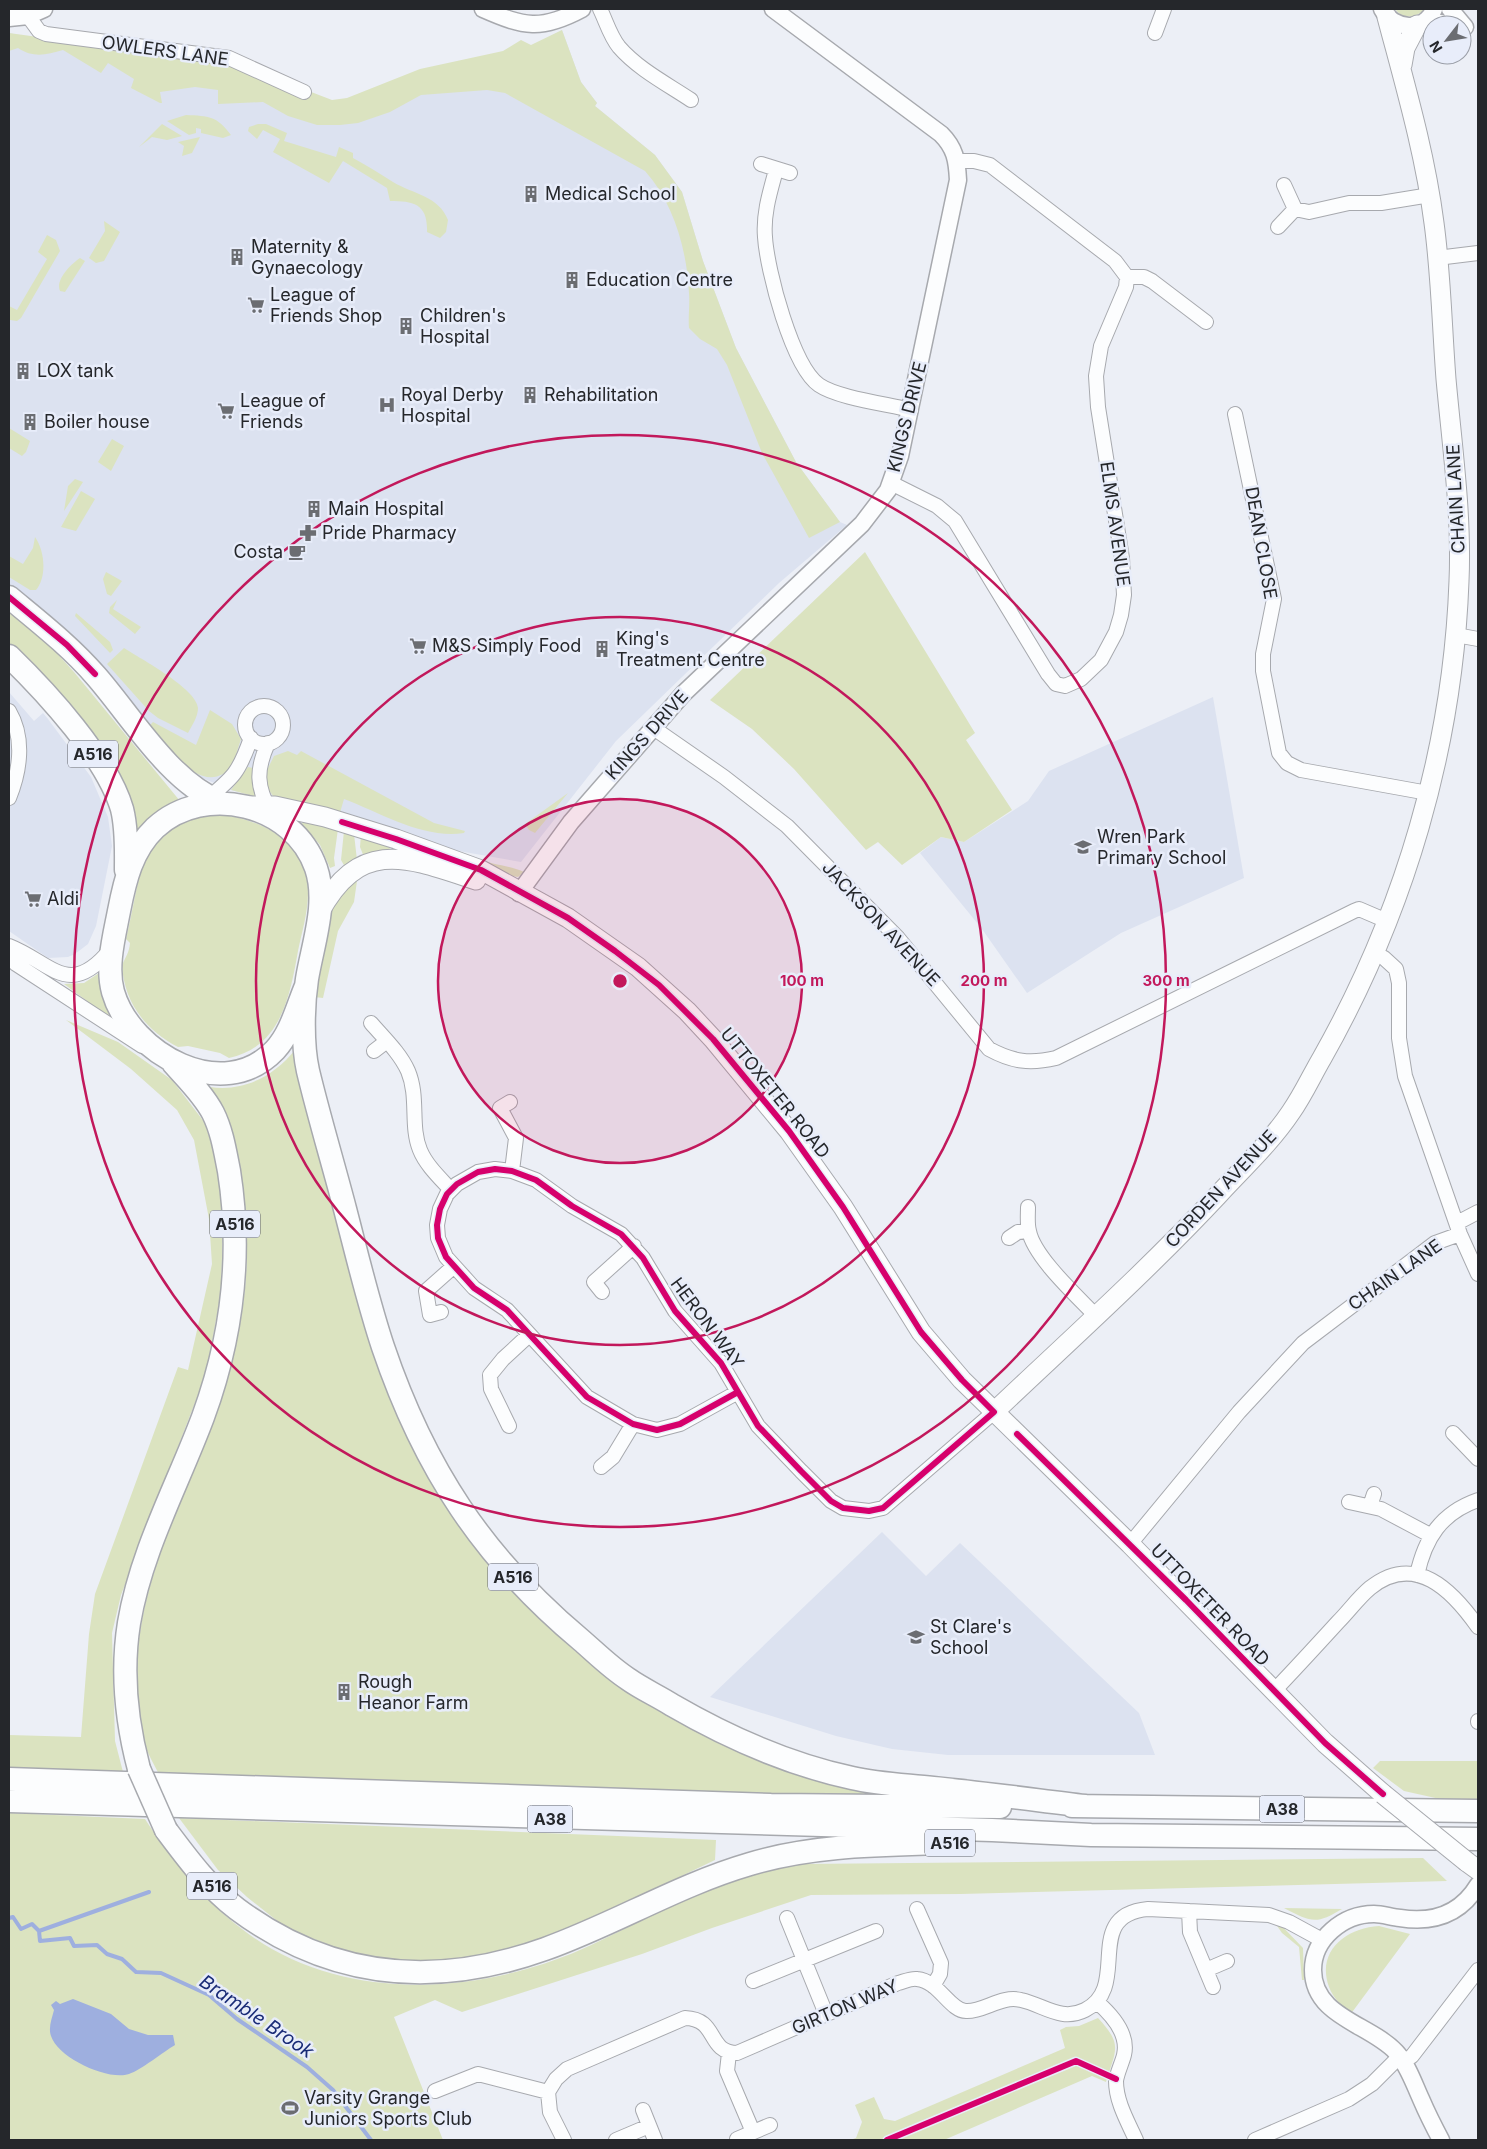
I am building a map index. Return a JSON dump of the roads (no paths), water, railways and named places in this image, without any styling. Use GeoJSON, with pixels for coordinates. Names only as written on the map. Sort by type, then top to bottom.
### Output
{"type":"FeatureCollection","features":[{"type":"Feature","properties":{"kind":"highway","name":"A516"},"geometry":{"type":"LineString","coordinates":[[9,597],[76,655],[179,775],[210,801]]}},
{"type":"Feature","properties":{"kind":"highway","name":"A516"},"geometry":{"type":"LineString","coordinates":[[9,656],[49,698],[94,756],[110,780],[119,801],[125,823],[126,876],[113,946],[110,977],[119,1008],[132,1028],[163,1056],[205,1100],[213,1113],[223,1139],[233,1196],[234,1263],[224,1350],[204,1415],[150,1550],[130,1621],[125,1662],[128,1730],[139,1769],[166,1830],[201,1874],[236,1909],[268,1930],[298,1946],[337,1960],[380,1970],[413,1974],[477,1968],[515,1959],[593,1929],[709,1877],[771,1858],[841,1849],[1091,1835]]}},
{"type":"Feature","properties":{"kind":"highway","name":"A516"},"geometry":{"type":"LineString","coordinates":[[126,876],[140,847],[157,827],[177,812],[210,801],[270,812],[296,834],[310,854],[318,874],[319,913],[306,986],[305,1048],[307,1066],[365,1288],[383,1348],[426,1452],[456,1502],[490,1550],[520,1585],[552,1616],[627,1678],[707,1725],[755,1749],[854,1779],[1085,1806]]}},
{"type":"Feature","properties":{"kind":"highway","name":"A516"},"geometry":{"type":"LineString","coordinates":[[163,1056],[192,1069],[216,1073],[234,1071],[257,1064],[282,1041],[306,986]]}},
{"type":"Feature","properties":{"kind":"highway","name":"A38"},"geometry":{"type":"LineString","coordinates":[[9,1779],[771,1805],[960,1808],[1085,1806],[1478,1811]]}},
{"type":"Feature","properties":{"kind":"highway","name":"A38"},"geometry":{"type":"LineString","coordinates":[[9,1801],[992,1830],[1091,1835],[1478,1839]]}},
{"type":"Feature","properties":{"kind":"main road","name":"CHAIN LANE"},"geometry":{"type":"LineString","coordinates":[[1385,13],[1402,72],[1430,195],[1458,515],[1460,577],[1456,635],[1443,726],[1428,793],[1409,859],[1387,921]]}},
{"type":"Feature","properties":{"kind":"main road","name":"CHAIN LANE"},"geometry":{"type":"LineString","coordinates":[[1402,72],[1405,48],[1422,22]]}},
{"type":"Feature","properties":{"kind":"main road"},"geometry":{"type":"LineString","coordinates":[[270,812],[325,817],[396,839],[481,870],[519,892]]}},
{"type":"Feature","properties":{"kind":"main road"},"geometry":{"type":"LineString","coordinates":[[319,913],[344,877],[363,863],[381,858],[420,864],[519,892]]}},
{"type":"Feature","properties":{"kind":"main road","name":"UTTOXETER ROAD"},"geometry":{"type":"LineString","coordinates":[[519,892],[568,918],[638,968],[687,1012],[752,1085],[817,1169],[921,1332],[962,1380],[1130,1544],[1273,1692],[1354,1770],[1473,1866]]}},
{"type":"Feature","properties":{"kind":"main road","name":"CORDEN AVENUE"},"geometry":{"type":"LineString","coordinates":[[994,1412],[1180,1236],[1247,1164],[1290,1113],[1354,1000],[1387,921]]}},
{"type":"Feature","properties":{"kind":"street"},"geometry":{"type":"LineString","coordinates":[[9,18],[28,16],[44,9]]}},
{"type":"Feature","properties":{"kind":"street"},"geometry":{"type":"LineString","coordinates":[[483,9],[516,23],[536,26],[552,22],[582,9]]}},
{"type":"Feature","properties":{"kind":"street"},"geometry":{"type":"LineString","coordinates":[[600,9],[614,38],[623,50],[691,100]]}},
{"type":"Feature","properties":{"kind":"street","name":"KINGS DRIVE"},"geometry":{"type":"LineString","coordinates":[[519,892],[572,822],[652,727],[699,679],[859,528],[883,499],[891,482],[902,447],[958,180],[957,161],[952,145],[941,134],[773,9]]}},
{"type":"Feature","properties":{"kind":"street"},"geometry":{"type":"LineString","coordinates":[[1155,33],[1164,9]]}},
{"type":"Feature","properties":{"kind":"street"},"geometry":{"type":"LineString","coordinates":[[1385,13],[1401,26],[1422,19]]}},
{"type":"Feature","properties":{"kind":"street","name":"OWLERS LANE"},"geometry":{"type":"LineString","coordinates":[[28,16],[39,31],[46,34],[229,58],[304,92]]}},
{"type":"Feature","properties":{"kind":"street"},"geometry":{"type":"LineString","coordinates":[[957,161],[974,161],[990,166],[1115,261],[1127,278],[1144,277],[1152,280],[1206,322]]}},
{"type":"Feature","properties":{"kind":"street"},"geometry":{"type":"LineString","coordinates":[[761,164],[790,173]]}},
{"type":"Feature","properties":{"kind":"street"},"geometry":{"type":"LineString","coordinates":[[776,170],[767,208],[766,245],[779,304],[807,373],[817,384],[829,391],[911,410]]}},
{"type":"Feature","properties":{"kind":"street"},"geometry":{"type":"LineString","coordinates":[[1284,185],[1295,209]]}},
{"type":"Feature","properties":{"kind":"street"},"geometry":{"type":"LineString","coordinates":[[1295,209],[1309,212],[1349,203],[1381,203],[1430,195]]}},
{"type":"Feature","properties":{"kind":"street"},"geometry":{"type":"LineString","coordinates":[[1278,227],[1295,209]]}},
{"type":"Feature","properties":{"kind":"street"},"geometry":{"type":"LineString","coordinates":[[1437,258],[1478,253]]}},
{"type":"Feature","properties":{"kind":"street","name":"ELMS AVENUE"},"geometry":{"type":"LineString","coordinates":[[891,482],[937,506],[955,521],[1053,680],[1065,686],[1081,679],[1101,660],[1116,632],[1124,595],[1122,558],[1098,407],[1096,376],[1102,346],[1126,287],[1127,278]]}},
{"type":"Feature","properties":{"kind":"street","name":"DEAN CLOSE"},"geometry":{"type":"LineString","coordinates":[[1235,414],[1274,598],[1263,654],[1263,671],[1280,753],[1287,763],[1301,770],[1428,793]]}},
{"type":"Feature","properties":{"kind":"street"},"geometry":{"type":"LineString","coordinates":[[1456,635],[1478,639]]}},
{"type":"Feature","properties":{"kind":"street"},"geometry":{"type":"LineString","coordinates":[[268,743],[262,743],[251,738],[245,727],[248,715],[256,708],[267,706],[277,712],[282,722],[280,734],[268,743],[258,771],[270,812]]}},
{"type":"Feature","properties":{"kind":"street"},"geometry":{"type":"LineString","coordinates":[[9,711],[17,730],[19,748],[17,774],[9,798]]}},
{"type":"Feature","properties":{"kind":"street","name":"JACKSON AVENUE"},"geometry":{"type":"LineString","coordinates":[[652,727],[724,777],[787,826],[898,938],[989,1049],[1005,1058],[1021,1062],[1038,1062],[1056,1058],[1354,911],[1359,910],[1387,921]]}},
{"type":"Feature","properties":{"kind":"street"},"geometry":{"type":"LineString","coordinates":[[210,801],[243,763],[251,738]]}},
{"type":"Feature","properties":{"kind":"street"},"geometry":{"type":"LineString","coordinates":[[9,946],[46,968],[65,975],[88,970],[101,961],[113,946]]}},
{"type":"Feature","properties":{"kind":"street","name":"CHAIN LANE"},"geometry":{"type":"LineString","coordinates":[[1130,1544],[1239,1412],[1303,1343],[1435,1244],[1458,1229],[1405,1076],[1399,1038],[1399,983],[1396,969],[1384,958],[1374,954]]}},
{"type":"Feature","properties":{"kind":"street"},"geometry":{"type":"LineString","coordinates":[[9,956],[16,964],[135,1043],[163,1056]]}},
{"type":"Feature","properties":{"kind":"street"},"geometry":{"type":"LineString","coordinates":[[371,1023],[399,1054],[412,1080],[421,1152],[451,1190]]}},
{"type":"Feature","properties":{"kind":"street"},"geometry":{"type":"LineString","coordinates":[[374,1052],[386,1041]]}},
{"type":"Feature","properties":{"kind":"street"},"geometry":{"type":"LineString","coordinates":[[510,1102],[500,1108],[516,1138],[512,1171]]}},
{"type":"Feature","properties":{"kind":"street","name":"HERON WAY"},"geometry":{"type":"LineString","coordinates":[[453,1267],[441,1248],[437,1229],[440,1209],[451,1190],[466,1178],[478,1172],[495,1169],[512,1171],[540,1182],[572,1206],[621,1234],[634,1246],[671,1306],[710,1348],[758,1426],[825,1495],[837,1505],[848,1509],[869,1511],[883,1508],[994,1412]]}},
{"type":"Feature","properties":{"kind":"street"},"geometry":{"type":"LineString","coordinates":[[1028,1207],[1028,1230],[1034,1244],[1053,1270],[1096,1316]]}},
{"type":"Feature","properties":{"kind":"street"},"geometry":{"type":"LineString","coordinates":[[1478,1212],[1458,1229],[1478,1274]]}},
{"type":"Feature","properties":{"kind":"street"},"geometry":{"type":"LineString","coordinates":[[1009,1238],[1018,1232],[1028,1230]]}},
{"type":"Feature","properties":{"kind":"street"},"geometry":{"type":"LineString","coordinates":[[602,1292],[594,1282],[634,1246]]}},
{"type":"Feature","properties":{"kind":"street"},"geometry":{"type":"LineString","coordinates":[[441,1312],[430,1315],[426,1294],[430,1286],[453,1267],[474,1288],[507,1310],[588,1398],[633,1424],[657,1430],[672,1428],[738,1392]]}},
{"type":"Feature","properties":{"kind":"street"},"geometry":{"type":"LineString","coordinates":[[509,1426],[491,1389],[490,1375],[499,1363],[529,1335]]}},
{"type":"Feature","properties":{"kind":"street"},"geometry":{"type":"LineString","coordinates":[[601,1467],[613,1457],[633,1424]]}},
{"type":"Feature","properties":{"kind":"street"},"geometry":{"type":"LineString","coordinates":[[1453,1432],[1478,1459]]}},
{"type":"Feature","properties":{"kind":"street"},"geometry":{"type":"LineString","coordinates":[[1349,1502],[1372,1500],[1381,1509],[1430,1535]]}},
{"type":"Feature","properties":{"kind":"street"},"geometry":{"type":"LineString","coordinates":[[1417,1575],[1421,1555],[1430,1535],[1453,1512],[1478,1500]]}},
{"type":"Feature","properties":{"kind":"street"},"geometry":{"type":"LineString","coordinates":[[1273,1692],[1370,1588],[1402,1573],[1417,1575],[1447,1589],[1462,1604],[1478,1627]]}},
{"type":"Feature","properties":{"kind":"street"},"geometry":{"type":"LineString","coordinates":[[1441,2140],[1402,2059],[1389,2045],[1340,2015],[1323,2000],[1313,1973],[1316,1955],[1322,1940],[1344,1921],[1360,1915],[1375,1914],[1423,1920],[1436,1919],[1456,1910],[1478,1886]]}},
{"type":"Feature","properties":{"kind":"street"},"geometry":{"type":"LineString","coordinates":[[917,1909],[940,1963],[940,1974],[933,1986]]}},
{"type":"Feature","properties":{"kind":"street"},"geometry":{"type":"LineString","coordinates":[[1136,2140],[1118,2096],[1116,2079],[1126,2044],[1119,2027],[1108,2012],[1097,2002],[1106,1988],[1110,1938],[1119,1918],[1132,1911],[1269,1916],[1289,1922],[1322,1940]]}},
{"type":"Feature","properties":{"kind":"street"},"geometry":{"type":"LineString","coordinates":[[1189,1912],[1190,1932],[1213,1987]]}},
{"type":"Feature","properties":{"kind":"street"},"geometry":{"type":"LineString","coordinates":[[786,1918],[826,2014]]}},
{"type":"Feature","properties":{"kind":"street"},"geometry":{"type":"LineString","coordinates":[[753,1981],[876,1931]]}},
{"type":"Feature","properties":{"kind":"street"},"geometry":{"type":"LineString","coordinates":[[1206,1970],[1227,1961]]}},
{"type":"Feature","properties":{"kind":"street"},"geometry":{"type":"LineString","coordinates":[[1255,2140],[1362,2091],[1402,2059],[1412,2056],[1478,1970]]}},
{"type":"Feature","properties":{"kind":"street","name":"GIRTON WAY"},"geometry":{"type":"LineString","coordinates":[[729,2053],[737,2053],[898,1983],[916,1979],[933,1986],[942,1992],[956,2008],[966,2012],[1005,2000],[1020,1999],[1070,2016],[1086,2010],[1097,2002]]}},
{"type":"Feature","properties":{"kind":"street"},"geometry":{"type":"LineString","coordinates":[[564,2140],[550,2112],[548,2092],[556,2079],[567,2069],[685,2018],[696,2018],[704,2024],[720,2049],[729,2053],[726,2071],[753,2132]]}},
{"type":"Feature","properties":{"kind":"street"},"geometry":{"type":"LineString","coordinates":[[435,2091],[478,2074],[548,2092]]}},
{"type":"Feature","properties":{"kind":"street"},"geometry":{"type":"LineString","coordinates":[[643,2110],[655,2140]]}},
{"type":"Feature","properties":{"kind":"street"},"geometry":{"type":"LineString","coordinates":[[737,2139],[770,2125]]}},
{"type":"Feature","properties":{"kind":"street"},"geometry":{"type":"LineString","coordinates":[[616,2140],[649,2126]]}},
{"type":"Feature","properties":{"kind":"water"},"geometry":{"type":"Polygon","coordinates":[[[73,1999],[111,2014],[129,2029],[148,2035],[173,2035],[175,2045],[140,2069],[129,2074],[109,2074],[85,2066],[63,2052],[50,2033],[54,2010],[51,2005],[56,2001],[60,2004],[73,1999]]]}},
{"type":"Feature","properties":{"kind":"waterway"},"geometry":{"type":"LineString","coordinates":[[39,1931],[149,1892]]}},
{"type":"Feature","properties":{"kind":"waterway","name":"Bramble Brook"},"geometry":{"type":"LineString","coordinates":[[9,1918],[13,1917],[21,1929],[32,1924],[39,1931],[40,1941],[70,1938],[74,1946],[97,1945],[107,1954],[122,1959],[136,1972],[161,1973],[209,1995],[237,2019],[307,2067],[333,2090],[371,2140]]}},
{"type":"Feature","properties":{"kind":"place","name":"Medical School"},"geometry":{"type":"Point","coordinates":[531,194]}},
{"type":"Feature","properties":{"kind":"place","name":"Maternity & Gynaecology"},"geometry":{"type":"Point","coordinates":[237,257]}},
{"type":"Feature","properties":{"kind":"place","name":"Education Centre"},"geometry":{"type":"Point","coordinates":[572,280]}},
{"type":"Feature","properties":{"kind":"place","name":"League of Friends Shop"},"geometry":{"type":"Point","coordinates":[256,305]}},
{"type":"Feature","properties":{"kind":"place","name":"Children's Hospital"},"geometry":{"type":"Point","coordinates":[406,326]}},
{"type":"Feature","properties":{"kind":"place","name":"LOX tank"},"geometry":{"type":"Point","coordinates":[23,371]}},
{"type":"Feature","properties":{"kind":"place","name":"Rehabilitation"},"geometry":{"type":"Point","coordinates":[530,395]}},
{"type":"Feature","properties":{"kind":"place","name":"Royal Derby Hospital"},"geometry":{"type":"Point","coordinates":[387,405]}},
{"type":"Feature","properties":{"kind":"place","name":"League of Friends"},"geometry":{"type":"Point","coordinates":[226,411]}},
{"type":"Feature","properties":{"kind":"place","name":"Boiler house"},"geometry":{"type":"Point","coordinates":[30,422]}},
{"type":"Feature","properties":{"kind":"place","name":"Main Hospital"},"geometry":{"type":"Point","coordinates":[314,509]}},
{"type":"Feature","properties":{"kind":"place","name":"Pride Pharmacy"},"geometry":{"type":"Point","coordinates":[308,533]}},
{"type":"Feature","properties":{"kind":"place","name":"Costa"},"geometry":{"type":"Point","coordinates":[297,552]}},
{"type":"Feature","properties":{"kind":"place","name":"M&S Simply Food"},"geometry":{"type":"Point","coordinates":[418,646]}},
{"type":"Feature","properties":{"kind":"place","name":"King's Treatment Centre"},"geometry":{"type":"Point","coordinates":[602,649]}},
{"type":"Feature","properties":{"kind":"place","name":"Wren Park Primary School"},"geometry":{"type":"Point","coordinates":[1083,847]}},
{"type":"Feature","properties":{"kind":"place","name":"Aldi"},"geometry":{"type":"Point","coordinates":[33,899]}},
{"type":"Feature","properties":{"kind":"place","name":"St Clare's School"},"geometry":{"type":"Point","coordinates":[916,1637]}},
{"type":"Feature","properties":{"kind":"place","name":"Rough Heanor Farm"},"geometry":{"type":"Point","coordinates":[344,1692]}},
{"type":"Feature","properties":{"kind":"place","name":"Varsity Grange Juniors Sports Club"},"geometry":{"type":"Point","coordinates":[290,2108]}}]}
